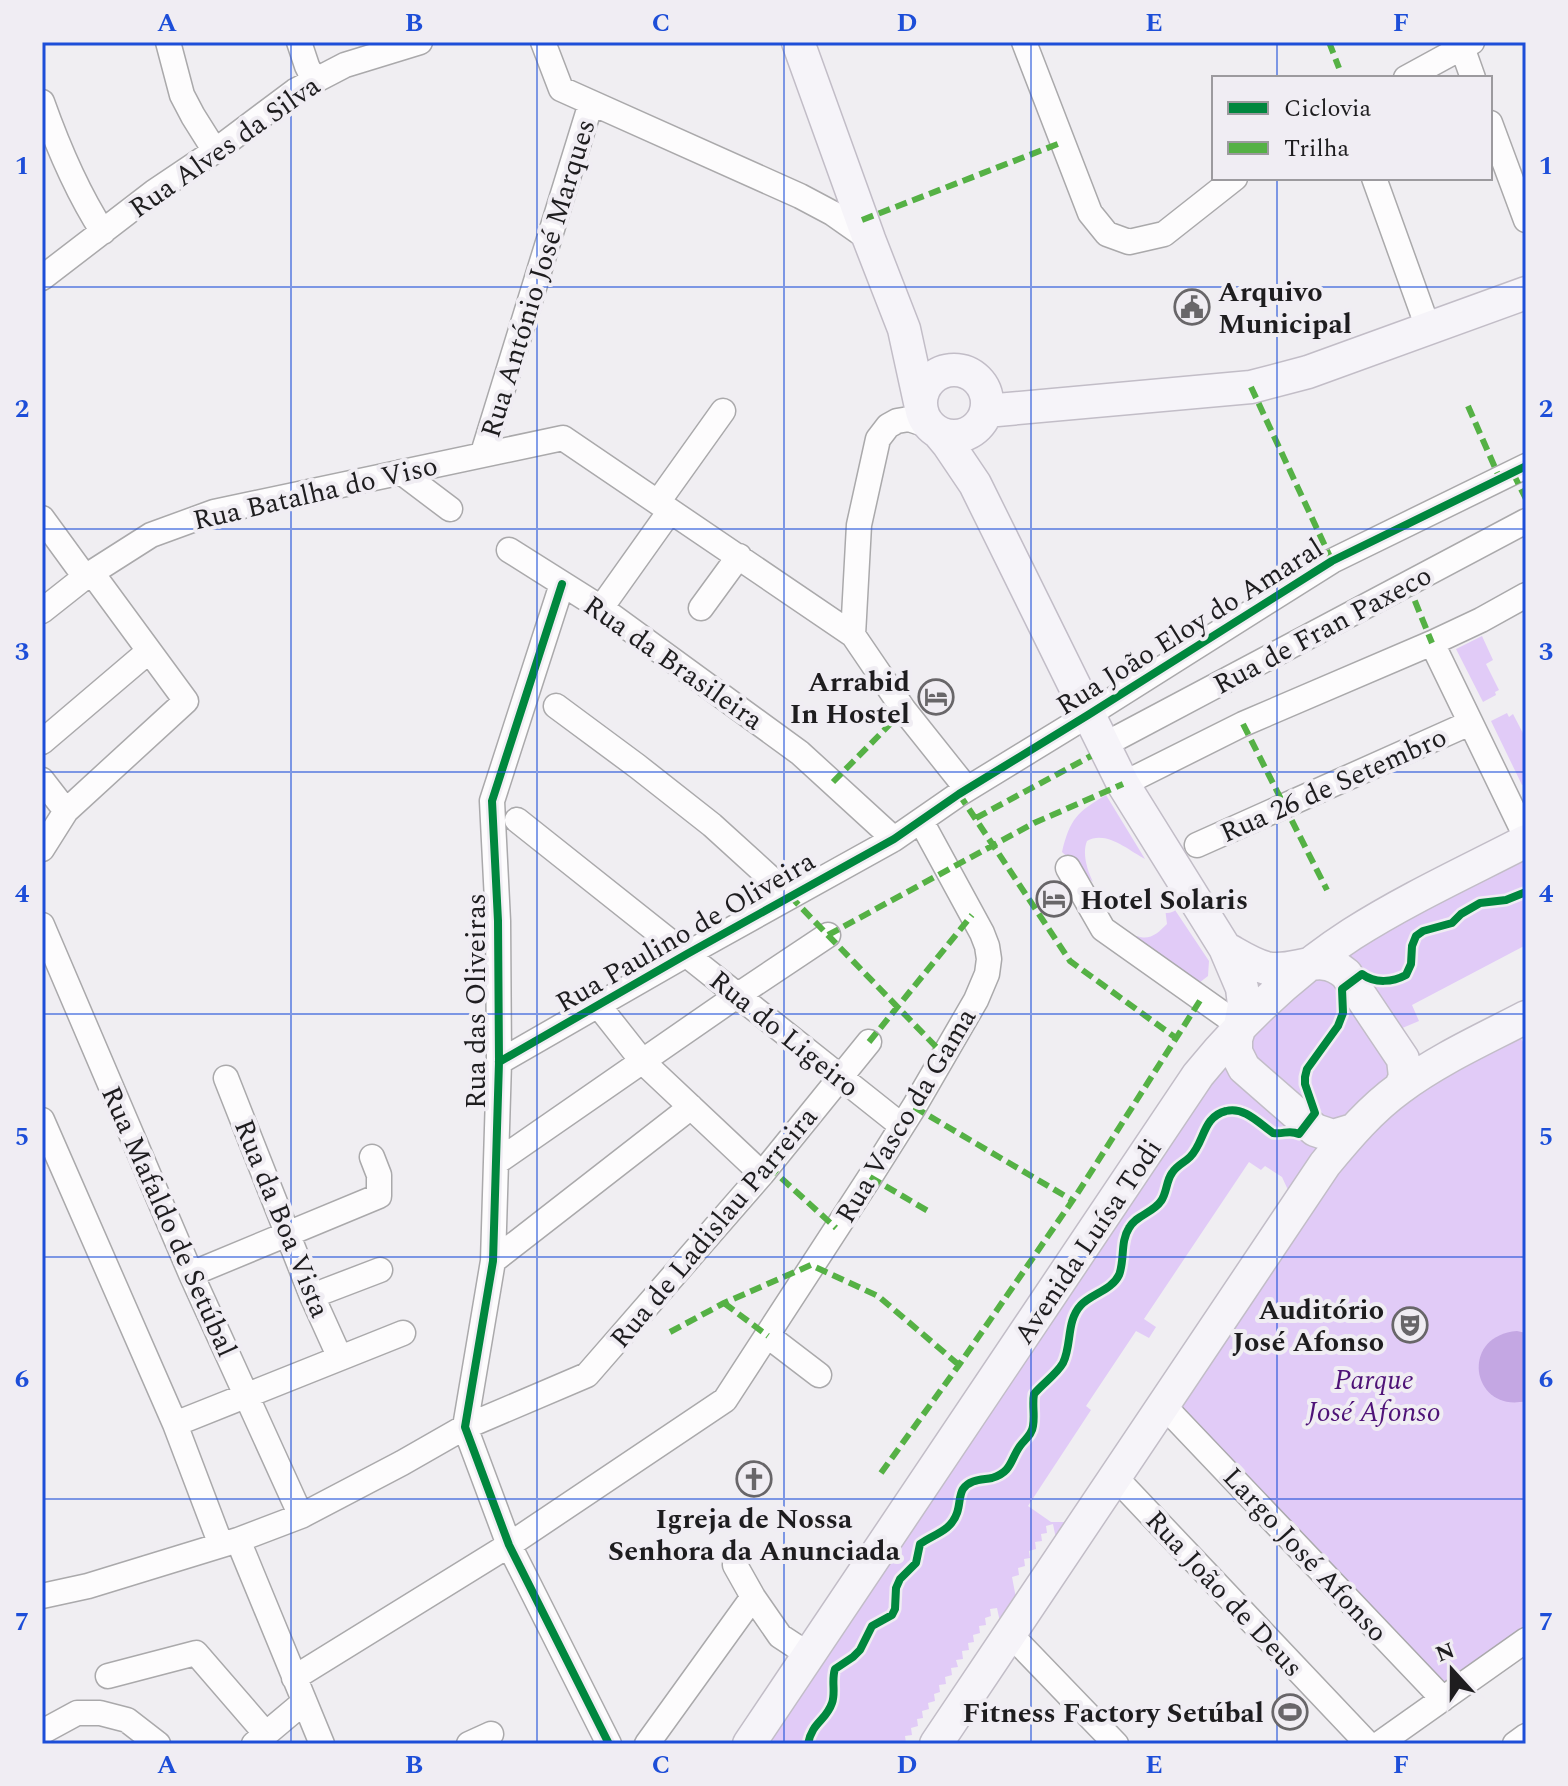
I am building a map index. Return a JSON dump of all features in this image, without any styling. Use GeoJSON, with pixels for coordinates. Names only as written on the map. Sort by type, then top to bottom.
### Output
{"type":"FeatureCollection","features":[{"type":"Feature","properties":{"kind":"main road"},"geometry":{"type":"LineString","coordinates":[[798,42],[904,329],[930,421],[948,435],[958,436],[976,427],[984,415]]}},
{"type":"Feature","properties":{"kind":"main road"},"geometry":{"type":"LineString","coordinates":[[984,415],[1251,387],[1308,372],[1526,293]]}},
{"type":"Feature","properties":{"kind":"main road"},"geometry":{"type":"LineString","coordinates":[[904,329],[917,348],[927,356],[965,371],[983,387],[987,399],[971,456],[975,484]]}},
{"type":"Feature","properties":{"kind":"main road"},"geometry":{"type":"LineString","coordinates":[[965,371],[940,372],[925,387],[921,396],[930,421],[975,484],[1123,784],[1225,948],[1242,988],[1244,1005],[1236,1052],[1244,1068],[1315,1130],[1333,1136],[1353,1130]]}},
{"type":"Feature","properties":{"kind":"main road","name":"Avenida Luísa Todi"},"geometry":{"type":"LineString","coordinates":[[749,1744],[1198,1075],[1240,1026],[1311,963],[1380,917],[1526,839]]}},
{"type":"Feature","properties":{"kind":"main road"},"geometry":{"type":"LineString","coordinates":[[1225,948],[1248,962],[1267,968],[1288,969],[1311,963],[1338,967],[1346,974],[1403,1059],[1405,1077],[1400,1088]]}},
{"type":"Feature","properties":{"kind":"main road"},"geometry":{"type":"LineString","coordinates":[[936,1744],[1325,1164],[1353,1130],[1400,1088],[1441,1062],[1526,1017]]}},
{"type":"Feature","properties":{"kind":"street"},"geometry":{"type":"LineString","coordinates":[[168,42],[182,95],[215,151]]}},
{"type":"Feature","properties":{"kind":"street"},"geometry":{"type":"LineString","coordinates":[[299,42],[314,80]]}},
{"type":"Feature","properties":{"kind":"street","name":"Rua Alves da Silva"},"geometry":{"type":"LineString","coordinates":[[42,278],[154,192],[295,91],[345,65],[420,42]]}},
{"type":"Feature","properties":{"kind":"street"},"geometry":{"type":"LineString","coordinates":[[543,42],[561,89],[808,199],[869,239]]}},
{"type":"Feature","properties":{"kind":"street"},"geometry":{"type":"LineString","coordinates":[[1024,42],[1090,213],[1107,234],[1129,242],[1164,234],[1232,180]]}},
{"type":"Feature","properties":{"kind":"street"},"geometry":{"type":"LineString","coordinates":[[1410,76],[1467,44],[1473,76]]}},
{"type":"Feature","properties":{"kind":"street"},"geometry":{"type":"LineString","coordinates":[[42,102],[82,196],[103,232]]}},
{"type":"Feature","properties":{"kind":"street","name":"Rua António José Marques"},"geometry":{"type":"LineString","coordinates":[[483,453],[591,103]]}},
{"type":"Feature","properties":{"kind":"street"},"geometry":{"type":"LineString","coordinates":[[1492,128],[1526,220]]}},
{"type":"Feature","properties":{"kind":"street"},"geometry":{"type":"LineString","coordinates":[[1375,180],[1428,328]]}},
{"type":"Feature","properties":{"kind":"street"},"geometry":{"type":"LineString","coordinates":[[601,608],[723,411]]}},
{"type":"Feature","properties":{"kind":"street"},"geometry":{"type":"LineString","coordinates":[[853,635],[859,525],[878,439],[888,426],[897,421],[930,421]]}},
{"type":"Feature","properties":{"kind":"street","name":"Rua Batalha do Viso"},"geometry":{"type":"LineString","coordinates":[[42,611],[88,575],[151,535],[214,512],[563,438],[664,506]]}},
{"type":"Feature","properties":{"kind":"street","name":"Rua João Eloy do Amaral"},"geometry":{"type":"LineString","coordinates":[[921,821],[967,789],[1332,561],[1526,466]]}},
{"type":"Feature","properties":{"kind":"street"},"geometry":{"type":"LineString","coordinates":[[401,472],[450,509]]}},
{"type":"Feature","properties":{"kind":"street"},"geometry":{"type":"LineString","coordinates":[[664,506],[853,635],[904,710],[967,789]]}},
{"type":"Feature","properties":{"kind":"street"},"geometry":{"type":"LineString","coordinates":[[42,518],[186,701],[66,811],[42,849]]}},
{"type":"Feature","properties":{"kind":"street","name":"Rua de Fran Paxeco"},"geometry":{"type":"LineString","coordinates":[[1119,737],[1526,521]]}},
{"type":"Feature","properties":{"kind":"street","name":"Rua da Brasileira"},"geometry":{"type":"LineString","coordinates":[[509,550],[601,608],[800,753],[894,839]]}},
{"type":"Feature","properties":{"kind":"street"},"geometry":{"type":"LineString","coordinates":[[701,608],[739,556]]}},
{"type":"Feature","properties":{"kind":"street","name":"Rua das Oliveiras"},"geometry":{"type":"LineString","coordinates":[[465,1427],[493,1261],[499,1062],[498,921],[492,801],[562,584]]}},
{"type":"Feature","properties":{"kind":"street"},"geometry":{"type":"LineString","coordinates":[[1123,784],[1243,724],[1432,643],[1526,595]]}},
{"type":"Feature","properties":{"kind":"street"},"geometry":{"type":"LineString","coordinates":[[1432,643],[1526,839]]}},
{"type":"Feature","properties":{"kind":"street"},"geometry":{"type":"LineString","coordinates":[[42,742],[149,651]]}},
{"type":"Feature","properties":{"kind":"street"},"geometry":{"type":"LineString","coordinates":[[556,706],[712,825],[790,896]]}},
{"type":"Feature","properties":{"kind":"street","name":"Rua 26 de Setembro"},"geometry":{"type":"LineString","coordinates":[[1197,845],[1470,723]]}},
{"type":"Feature","properties":{"kind":"street"},"geometry":{"type":"LineString","coordinates":[[42,780],[66,811]]}},
{"type":"Feature","properties":{"kind":"street","name":"Rua do Ligeiro"},"geometry":{"type":"LineString","coordinates":[[517,820],[902,1126]]}},
{"type":"Feature","properties":{"kind":"street","name":"Rua Paulino de Oliveira"},"geometry":{"type":"LineString","coordinates":[[499,1062],[921,821]]}},
{"type":"Feature","properties":{"kind":"street","name":"Rua Vasco da Gama"},"geometry":{"type":"LineString","coordinates":[[294,1678],[509,1545],[725,1400],[902,1126],[976,1000],[987,974],[989,959],[982,933],[921,821]]}},
{"type":"Feature","properties":{"kind":"street"},"geometry":{"type":"LineString","coordinates":[[1068,868],[1103,929],[1240,1026]]}},
{"type":"Feature","properties":{"kind":"street","name":"Rua Mafaldo de Setúbal"},"geometry":{"type":"LineString","coordinates":[[42,925],[191,1274],[301,1516]]}},
{"type":"Feature","properties":{"kind":"street"},"geometry":{"type":"LineString","coordinates":[[497,1162],[828,935]]}},
{"type":"Feature","properties":{"kind":"street"},"geometry":{"type":"LineString","coordinates":[[598,1005],[643,1062],[762,1174]]}},
{"type":"Feature","properties":{"kind":"street","name":"Rua de Ladislau Parreira"},"geometry":{"type":"LineString","coordinates":[[465,1427],[587,1375],[762,1174],[869,1042]]}},
{"type":"Feature","properties":{"kind":"street","name":"Rua da Boa Vista"},"geometry":{"type":"LineString","coordinates":[[226,1078],[312,1296],[340,1358]]}},
{"type":"Feature","properties":{"kind":"street"},"geometry":{"type":"LineString","coordinates":[[493,1261],[691,1107]]}},
{"type":"Feature","properties":{"kind":"street"},"geometry":{"type":"LineString","coordinates":[[42,1120],[175,1424],[322,1744]]}},
{"type":"Feature","properties":{"kind":"street"},"geometry":{"type":"LineString","coordinates":[[191,1274],[379,1196],[379,1175],[372,1157]]}},
{"type":"Feature","properties":{"kind":"street"},"geometry":{"type":"LineString","coordinates":[[312,1296],[380,1270]]}},
{"type":"Feature","properties":{"kind":"street"},"geometry":{"type":"LineString","coordinates":[[175,1424],[403,1333]]}},
{"type":"Feature","properties":{"kind":"street"},"geometry":{"type":"LineString","coordinates":[[768,1336],[819,1375]]}},
{"type":"Feature","properties":{"kind":"street","name":"Largo José Afonso"},"geometry":{"type":"LineString","coordinates":[[1163,1405],[1443,1699]]}},
{"type":"Feature","properties":{"kind":"street"},"geometry":{"type":"LineString","coordinates":[[42,1596],[88,1586],[230,1543],[301,1516],[465,1427],[509,1545],[609,1744]]}},
{"type":"Feature","properties":{"kind":"street","name":"Rua João de Deus"},"geometry":{"type":"LineString","coordinates":[[1115,1477],[1368,1744]]}},
{"type":"Feature","properties":{"kind":"street"},"geometry":{"type":"LineString","coordinates":[[735,1565],[780,1636],[809,1655]]}},
{"type":"Feature","properties":{"kind":"street"},"geometry":{"type":"LineString","coordinates":[[647,1744],[753,1597]]}},
{"type":"Feature","properties":{"kind":"street"},"geometry":{"type":"LineString","coordinates":[[1010,1634],[1111,1742]]}},
{"type":"Feature","properties":{"kind":"street"},"geometry":{"type":"LineString","coordinates":[[1379,1744],[1526,1640]]}},
{"type":"Feature","properties":{"kind":"street"},"geometry":{"type":"LineString","coordinates":[[108,1676],[196,1653],[260,1739],[304,1702]]}},
{"type":"Feature","properties":{"kind":"street"},"geometry":{"type":"LineString","coordinates":[[42,1732],[77,1713],[100,1713],[127,1720],[158,1744]]}},
{"type":"Feature","properties":{"kind":"street"},"geometry":{"type":"LineString","coordinates":[[1515,1744],[1526,1736]]}},
{"type":"Feature","properties":{"kind":"green space"},"geometry":{"type":"Polygon","coordinates":[[[1482,636],[1493,660],[1486,664],[1499,690],[1483,702],[1456,649],[1482,636]]]}},
{"type":"Feature","properties":{"kind":"green space"},"geometry":{"type":"Polygon","coordinates":[[[1507,713],[1509,717],[1513,714],[1526,739],[1526,783],[1522,785],[1491,721],[1507,713]]]}},
{"type":"Feature","properties":{"kind":"green space"},"geometry":{"type":"Polygon","coordinates":[[[1106,795],[1145,859],[1109,839],[1087,841],[1086,862],[1093,882],[1062,852],[1076,818],[1106,795]]]}},
{"type":"Feature","properties":{"kind":"green space"},"geometry":{"type":"Polygon","coordinates":[[[1526,857],[1526,945],[1412,1005],[1419,1021],[1400,1029],[1343,959],[1389,929],[1526,857]]]}},
{"type":"Feature","properties":{"kind":"green space"},"geometry":{"type":"Polygon","coordinates":[[[1163,892],[1209,961],[1208,976],[1199,983],[1131,943],[1137,936],[1146,938],[1154,935],[1167,924],[1163,892]]]}},
{"type":"Feature","properties":{"kind":"green space"},"geometry":{"type":"Polygon","coordinates":[[[1315,978],[1338,981],[1393,1073],[1344,1119],[1331,1125],[1251,1061],[1247,1043],[1315,978]]]}},
{"type":"Feature","properties":{"kind":"green space","name":"Parque José Afonso"},"geometry":{"type":"Polygon","coordinates":[[[1520,1037],[1526,1047],[1526,1625],[1440,1689],[1179,1409],[1341,1166],[1388,1118],[1419,1093],[1520,1037]]]}},
{"type":"Feature","properties":{"kind":"green space"},"geometry":{"type":"Polygon","coordinates":[[[1227,1063],[1321,1144],[1288,1190],[1282,1177],[1265,1166],[1261,1170],[1249,1162],[1144,1319],[1156,1327],[1149,1338],[1136,1331],[1086,1406],[1091,1410],[1028,1506],[1051,1522],[1064,1522],[1065,1525],[1056,1539],[1053,1524],[1046,1526],[1047,1533],[1041,1534],[1042,1541],[1035,1542],[1036,1549],[1029,1551],[1030,1558],[1024,1559],[1025,1566],[1018,1568],[1019,1575],[1012,1577],[1016,1598],[1000,1622],[997,1608],[990,1609],[991,1616],[985,1618],[986,1625],[979,1626],[980,1633],[973,1635],[974,1642],[968,1643],[969,1650],[962,1651],[963,1659],[956,1660],[958,1667],[951,1668],[952,1675],[945,1677],[946,1684],[939,1685],[940,1692],[934,1694],[935,1701],[928,1703],[929,1709],[922,1711],[923,1718],[917,1719],[918,1726],[911,1728],[912,1735],[905,1736],[906,1743],[767,1744],[1210,1084],[1227,1063]]]}},
{"type":"Feature","properties":{"kind":"shaded area"},"geometry":{"type":"Polygon","coordinates":[[[1517,1331],[1526,1333],[1526,1401],[1508,1402],[1494,1396],[1484,1386],[1479,1373],[1480,1359],[1486,1346],[1498,1336],[1517,1331]]]}},
{"type":"Feature","properties":{"kind":"marked path"},"geometry":{"type":"LineString","coordinates":[[1329,42],[1339,68]]}},
{"type":"Feature","properties":{"kind":"marked path"},"geometry":{"type":"LineString","coordinates":[[862,220],[1063,142]]}},
{"type":"Feature","properties":{"kind":"marked path"},"geometry":{"type":"LineString","coordinates":[[1251,387],[1332,561]]}},
{"type":"Feature","properties":{"kind":"marked path"},"geometry":{"type":"LineString","coordinates":[[1468,406],[1500,479]]}},
{"type":"Feature","properties":{"kind":"marked path"},"geometry":{"type":"LineString","coordinates":[[1513,473],[1526,499]]}},
{"type":"Feature","properties":{"kind":"marked path"},"geometry":{"type":"LineString","coordinates":[[1408,584],[1432,643]]}},
{"type":"Feature","properties":{"kind":"marked path"},"geometry":{"type":"LineString","coordinates":[[833,782],[904,710]]}},
{"type":"Feature","properties":{"kind":"marked path"},"geometry":{"type":"LineString","coordinates":[[1243,724],[1327,890]]}},
{"type":"Feature","properties":{"kind":"marked path"},"geometry":{"type":"LineString","coordinates":[[976,818],[1091,756]]}},
{"type":"Feature","properties":{"kind":"marked path"},"geometry":{"type":"LineString","coordinates":[[828,935],[1034,823],[1123,784]]}},
{"type":"Feature","properties":{"kind":"marked path"},"geometry":{"type":"LineString","coordinates":[[959,794],[1070,961],[1176,1038]]}},
{"type":"Feature","properties":{"kind":"marked path"},"geometry":{"type":"LineString","coordinates":[[790,896],[944,1055]]}},
{"type":"Feature","properties":{"kind":"marked path"},"geometry":{"type":"LineString","coordinates":[[869,1042],[972,915]]}},
{"type":"Feature","properties":{"kind":"marked path"},"geometry":{"type":"LineString","coordinates":[[881,1473],[1077,1194],[1201,999]]}},
{"type":"Feature","properties":{"kind":"marked path"},"geometry":{"type":"LineString","coordinates":[[914,1107],[1072,1200]]}},
{"type":"Feature","properties":{"kind":"marked path"},"geometry":{"type":"LineString","coordinates":[[768,1166],[836,1228]]}},
{"type":"Feature","properties":{"kind":"marked path"},"geometry":{"type":"LineString","coordinates":[[870,1177],[928,1211]]}},
{"type":"Feature","properties":{"kind":"marked path"},"geometry":{"type":"LineString","coordinates":[[670,1332],[724,1303],[811,1265],[878,1296],[959,1365]]}},
{"type":"Feature","properties":{"kind":"marked path"},"geometry":{"type":"LineString","coordinates":[[724,1303],[768,1336]]}},
{"type":"Feature","properties":{"kind":"cycle path"},"geometry":{"type":"LineString","coordinates":[[499,1062],[894,839],[959,794],[1332,561],[1526,466]]}},
{"type":"Feature","properties":{"kind":"cycle path"},"geometry":{"type":"LineString","coordinates":[[562,584],[492,801],[498,921],[499,1062],[493,1261],[465,1427],[509,1545],[609,1744]]}},
{"type":"Feature","properties":{"kind":"cycle path"},"geometry":{"type":"LineString","coordinates":[[808,1744],[832,1703],[835,1669],[860,1650],[872,1626],[892,1615],[896,1588],[900,1579],[916,1563],[920,1544],[951,1524],[966,1486],[992,1478],[1010,1465],[1032,1429],[1034,1394],[1063,1363],[1076,1311],[1116,1280],[1129,1228],[1161,1201],[1172,1173],[1195,1151],[1212,1119],[1226,1111],[1239,1111],[1273,1133],[1299,1134],[1315,1113],[1305,1084],[1307,1069],[1338,1026],[1343,1013],[1342,989],[1362,974],[1384,981],[1406,975],[1411,964],[1412,946],[1416,936],[1423,931],[1452,923],[1480,903],[1506,900],[1526,892]]}},
{"type":"Feature","properties":{"kind":"place","name":"Arquivo Municipal"},"geometry":{"type":"Point","coordinates":[1192,307]}},
{"type":"Feature","properties":{"kind":"place","name":"Arrabid In Hostel"},"geometry":{"type":"Point","coordinates":[936,697]}},
{"type":"Feature","properties":{"kind":"place","name":"Hotel Solaris"},"geometry":{"type":"Point","coordinates":[1054,899]}},
{"type":"Feature","properties":{"kind":"place","name":"Auditório José Afonso"},"geometry":{"type":"Point","coordinates":[1410,1325]}},
{"type":"Feature","properties":{"kind":"place","name":"Igreja de Nossa Senhora da Anunciada"},"geometry":{"type":"Point","coordinates":[754,1479]}},
{"type":"Feature","properties":{"kind":"place","name":"Fitness Factory Setúbal"},"geometry":{"type":"Point","coordinates":[1290,1712]}}]}
